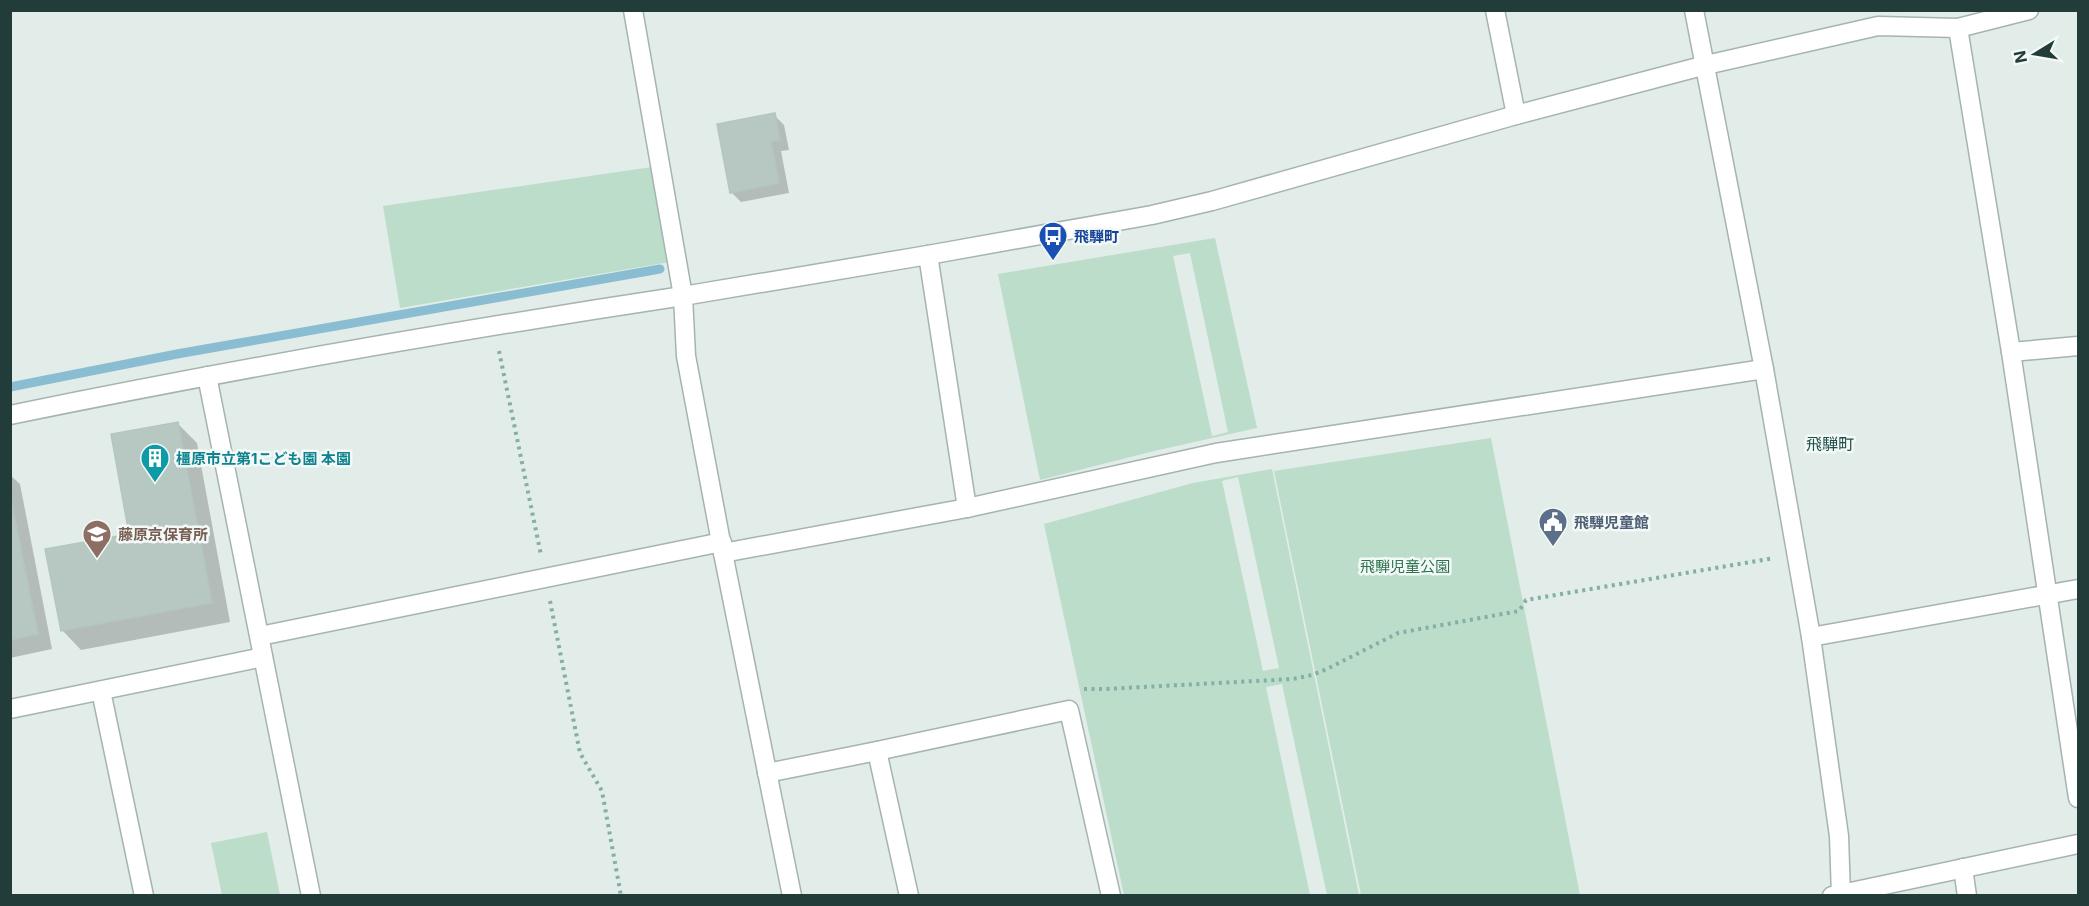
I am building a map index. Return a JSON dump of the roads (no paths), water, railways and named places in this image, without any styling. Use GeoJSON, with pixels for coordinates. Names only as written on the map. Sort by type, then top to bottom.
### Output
{"type":"FeatureCollection","features":[{"type":"Feature","properties":{"kind":"street"},"geometry":{"type":"LineString","coordinates":[[633,10],[683,296],[686,356],[792,896]]}},
{"type":"Feature","properties":{"kind":"street"},"geometry":{"type":"LineString","coordinates":[[1495,10],[1516,115]]}},
{"type":"Feature","properties":{"kind":"street"},"geometry":{"type":"LineString","coordinates":[[1695,10],[1764,369],[1811,638],[1838,825],[1838,895],[2079,844]]}},
{"type":"Feature","properties":{"kind":"street"},"geometry":{"type":"LineString","coordinates":[[10,415],[207,376],[493,325],[683,296],[1152,215],[1212,201],[1516,115],[1706,65],[1878,26],[1958,28],[2029,10]]}},
{"type":"Feature","properties":{"kind":"street"},"geometry":{"type":"LineString","coordinates":[[1958,28],[2011,352],[2079,798]]}},
{"type":"Feature","properties":{"kind":"street"},"geometry":{"type":"LineString","coordinates":[[928,255],[967,508]]}},
{"type":"Feature","properties":{"kind":"street"},"geometry":{"type":"LineString","coordinates":[[2011,352],[2079,346]]}},
{"type":"Feature","properties":{"kind":"street"},"geometry":{"type":"LineString","coordinates":[[260,636],[545,577],[967,508],[1216,453],[1764,369]]}},
{"type":"Feature","properties":{"kind":"street"},"geometry":{"type":"LineString","coordinates":[[207,376],[312,896]]}},
{"type":"Feature","properties":{"kind":"street"},"geometry":{"type":"LineString","coordinates":[[1811,638],[2079,589]]}},
{"type":"Feature","properties":{"kind":"street"},"geometry":{"type":"LineString","coordinates":[[10,709],[263,657]]}},
{"type":"Feature","properties":{"kind":"street"},"geometry":{"type":"LineString","coordinates":[[101,691],[144,896]]}},
{"type":"Feature","properties":{"kind":"street"},"geometry":{"type":"LineString","coordinates":[[768,773],[1069,710],[1111,896]]}},
{"type":"Feature","properties":{"kind":"street"},"geometry":{"type":"LineString","coordinates":[[877,752],[909,896]]}},
{"type":"Feature","properties":{"kind":"street"},"geometry":{"type":"LineString","coordinates":[[1963,868],[1967,896]]}},
{"type":"Feature","properties":{"kind":"waterway"},"geometry":{"type":"LineString","coordinates":[[10,387],[177,354],[660,269]]}},
{"type":"Feature","properties":{"kind":"place","name":"飛騨町"},"geometry":{"type":"Point","coordinates":[1053,262]}},
{"type":"Feature","properties":{"kind":"place","name":"橿原市立第1こども園 本園"},"geometry":{"type":"Point","coordinates":[155,484]}},
{"type":"Feature","properties":{"kind":"place","name":"飛騨児童館"},"geometry":{"type":"Point","coordinates":[1553,548]}},
{"type":"Feature","properties":{"kind":"place","name":"藤原京保育所"},"geometry":{"type":"Point","coordinates":[97,560]}},
{"type":"Feature","properties":{"kind":"district","name":"飛騨町"},"geometry":{"type":"Point","coordinates":[1830,444]}},
{"type":"Feature","properties":{"kind":"park label","name":"飛騨児童公園"},"geometry":{"type":"Point","coordinates":[1405,566]}}]}
